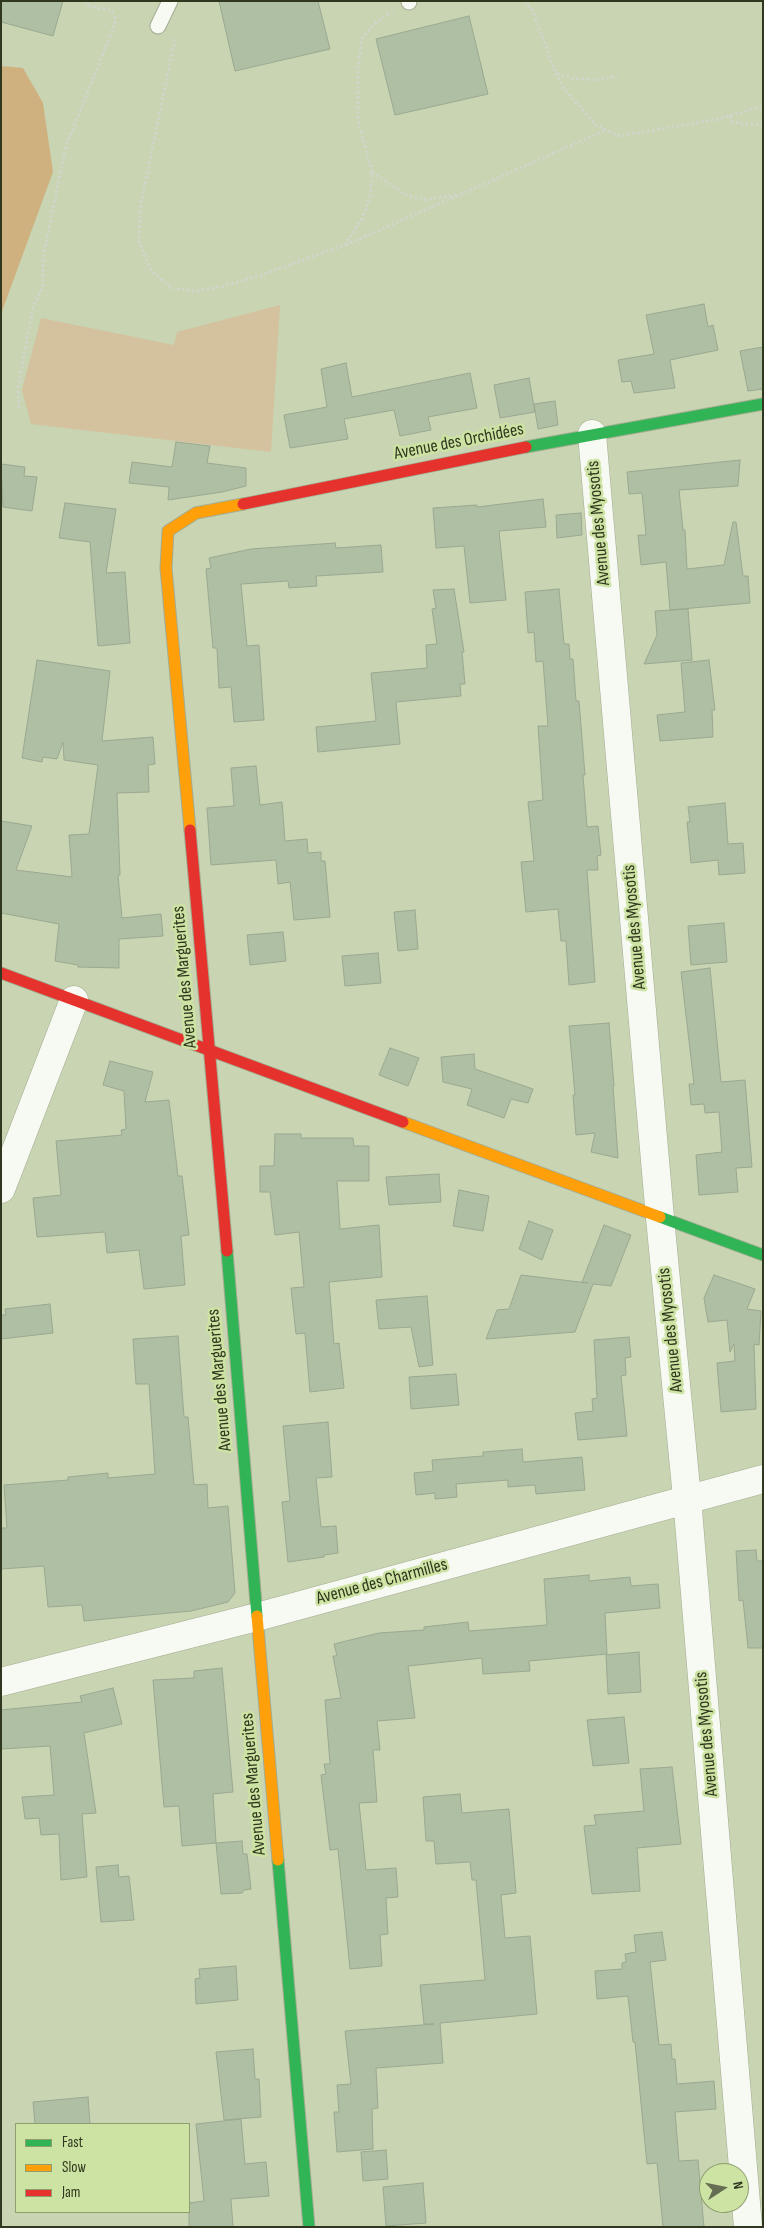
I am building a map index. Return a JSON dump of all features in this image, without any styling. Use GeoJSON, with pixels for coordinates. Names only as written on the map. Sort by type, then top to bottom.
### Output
{"type":"FeatureCollection","features":[{"type":"Feature","properties":{"kind":"street","name":"Avenue des Orchidées"},"geometry":{"type":"LineString","coordinates":[[168,531],[196,513],[592,434],[763,404]]}},
{"type":"Feature","properties":{"kind":"street","name":"Avenue des Myosotis"},"geometry":{"type":"LineString","coordinates":[[592,434],[660,1218],[687,1498],[748,2227]]}},
{"type":"Feature","properties":{"kind":"street","name":"Avenue des Marguerites"},"geometry":{"type":"LineString","coordinates":[[168,531],[166,568],[210,1050],[309,2227]]}},
{"type":"Feature","properties":{"kind":"street"},"geometry":{"type":"LineString","coordinates":[[1,973],[763,1255]]}},
{"type":"Feature","properties":{"kind":"street"},"geometry":{"type":"LineString","coordinates":[[1,1189],[74,1000]]}},
{"type":"Feature","properties":{"kind":"street","name":"Avenue des Charmilles"},"geometry":{"type":"LineString","coordinates":[[1,1682],[257,1617],[687,1498],[763,1479]]}},
{"type":"Feature","properties":{"kind":"lane"},"geometry":{"type":"LineString","coordinates":[[158,26],[170,1]]}},
{"type":"Feature","properties":{"kind":"path"},"geometry":{"type":"LineString","coordinates":[[19,408],[19,379],[33,307],[43,287],[43,258],[66,146],[115,24],[115,16],[111,11],[88,5],[87,1]]}},
{"type":"Feature","properties":{"kind":"path"},"geometry":{"type":"LineString","coordinates":[[525,1],[532,10],[563,88],[596,125],[619,136],[730,116],[763,106]]}},
{"type":"Feature","properties":{"kind":"path"},"geometry":{"type":"LineString","coordinates":[[345,245],[363,217],[370,197],[372,172],[358,121],[358,68],[362,38],[374,24],[388,14],[395,12]]}},
{"type":"Feature","properties":{"kind":"path"},"geometry":{"type":"LineString","coordinates":[[176,37],[140,208],[139,242],[151,270],[171,288],[193,291],[221,287],[345,245],[606,130]]}},
{"type":"Feature","properties":{"kind":"path"},"geometry":{"type":"LineString","coordinates":[[556,73],[572,78],[597,80],[617,76]]}},
{"type":"Feature","properties":{"kind":"path"},"geometry":{"type":"LineString","coordinates":[[730,116],[731,121],[742,124],[763,125]]}},
{"type":"Feature","properties":{"kind":"path"},"geometry":{"type":"LineString","coordinates":[[372,172],[404,194],[422,200],[459,194]]}},
{"type":"Feature","properties":{"kind":"shaded area"},"geometry":{"type":"Polygon","coordinates":[[[1,66],[23,68],[43,103],[53,172],[1,314],[1,66]]]}},
{"type":"Feature","properties":{"kind":"shaded area"},"geometry":{"type":"Polygon","coordinates":[[[280,305],[271,452],[31,424],[22,390],[41,318],[174,345],[177,332],[280,305]]]}},
{"type":"Feature","properties":{"kind":"building"},"geometry":{"type":"Polygon","coordinates":[[[1,1],[63,1],[53,36],[1,22],[1,1]]]}},
{"type":"Feature","properties":{"kind":"building"},"geometry":{"type":"Polygon","coordinates":[[[219,1],[318,1],[330,49],[235,71],[219,1]]]}},
{"type":"Feature","properties":{"kind":"building"},"geometry":{"type":"Polygon","coordinates":[[[469,16],[488,94],[395,115],[376,39],[469,16]]]}},
{"type":"Feature","properties":{"kind":"building"},"geometry":{"type":"Polygon","coordinates":[[[704,304],[708,327],[713,325],[718,350],[670,360],[675,388],[634,393],[631,381],[622,382],[618,360],[654,354],[646,315],[704,304]]]}},
{"type":"Feature","properties":{"kind":"building"},"geometry":{"type":"Polygon","coordinates":[[[763,347],[763,389],[748,391],[740,351],[763,347]]]}},
{"type":"Feature","properties":{"kind":"building"},"geometry":{"type":"Polygon","coordinates":[[[346,363],[352,397],[470,373],[477,408],[428,417],[431,430],[400,436],[394,410],[344,419],[348,439],[290,448],[284,415],[327,407],[321,369],[346,363]]]}},
{"type":"Feature","properties":{"kind":"building"},"geometry":{"type":"Polygon","coordinates":[[[529,378],[535,412],[500,418],[494,385],[529,378]]]}},
{"type":"Feature","properties":{"kind":"building"},"geometry":{"type":"Polygon","coordinates":[[[555,401],[558,425],[538,429],[534,404],[555,401]]]}},
{"type":"Feature","properties":{"kind":"building"},"geometry":{"type":"Polygon","coordinates":[[[176,442],[210,446],[207,463],[246,468],[246,486],[222,492],[168,500],[169,487],[129,483],[132,462],[172,467],[176,442]]]}},
{"type":"Feature","properties":{"kind":"building"},"geometry":{"type":"Polygon","coordinates":[[[740,460],[738,486],[679,490],[683,530],[685,530],[687,569],[724,565],[733,522],[736,522],[743,576],[748,576],[750,603],[670,610],[666,562],[641,565],[638,535],[646,535],[642,493],[629,494],[627,472],[740,460]]]}},
{"type":"Feature","properties":{"kind":"building"},"geometry":{"type":"Polygon","coordinates":[[[1,464],[25,467],[24,476],[37,477],[32,511],[3,507],[1,464]]]}},
{"type":"Feature","properties":{"kind":"building"},"geometry":{"type":"Polygon","coordinates":[[[543,499],[546,527],[499,531],[506,600],[470,603],[464,546],[436,548],[433,508],[477,505],[477,507],[543,499]]]}},
{"type":"Feature","properties":{"kind":"building"},"geometry":{"type":"Polygon","coordinates":[[[65,503],[116,509],[106,573],[125,572],[130,643],[98,646],[90,542],[59,538],[65,503]]]}},
{"type":"Feature","properties":{"kind":"building"},"geometry":{"type":"Polygon","coordinates":[[[581,513],[582,535],[557,538],[556,515],[581,513]]]}},
{"type":"Feature","properties":{"kind":"building"},"geometry":{"type":"Polygon","coordinates":[[[335,543],[336,548],[381,545],[383,572],[316,576],[317,586],[289,588],[288,581],[241,584],[247,646],[259,645],[264,720],[234,722],[231,687],[219,688],[217,648],[213,648],[206,569],[211,568],[209,558],[251,549],[335,543]]]}},
{"type":"Feature","properties":{"kind":"building"},"geometry":{"type":"Polygon","coordinates":[[[454,589],[464,652],[462,652],[465,684],[460,684],[461,696],[396,702],[400,744],[318,752],[316,727],[376,721],[371,673],[427,668],[426,645],[437,644],[432,609],[436,608],[433,590],[454,589]]]}},
{"type":"Feature","properties":{"kind":"building"},"geometry":{"type":"Polygon","coordinates":[[[559,589],[564,644],[569,644],[570,659],[573,659],[576,701],[579,701],[587,827],[598,826],[601,855],[597,856],[598,870],[587,870],[595,982],[569,985],[566,941],[561,941],[558,909],[526,912],[521,862],[534,861],[528,802],[543,800],[538,726],[548,726],[543,661],[536,662],[534,632],[528,633],[525,592],[559,589]]]}},
{"type":"Feature","properties":{"kind":"building"},"geometry":{"type":"Polygon","coordinates":[[[688,609],[692,660],[644,664],[657,635],[655,611],[688,609]]]}},
{"type":"Feature","properties":{"kind":"building"},"geometry":{"type":"Polygon","coordinates":[[[37,660],[110,671],[102,741],[153,737],[155,764],[148,765],[149,792],[117,793],[120,875],[118,875],[122,918],[161,914],[163,936],[119,939],[119,968],[78,967],[78,965],[55,961],[59,924],[1,913],[1,821],[32,826],[16,870],[72,877],[69,835],[89,834],[98,765],[64,760],[63,742],[57,759],[43,757],[42,762],[22,758],[37,660]]]}},
{"type":"Feature","properties":{"kind":"building"},"geometry":{"type":"Polygon","coordinates":[[[709,660],[715,710],[712,710],[713,737],[660,741],[657,715],[685,712],[681,663],[709,660]]]}},
{"type":"Feature","properties":{"kind":"building"},"geometry":{"type":"Polygon","coordinates":[[[256,766],[260,805],[282,802],[285,841],[307,839],[308,853],[321,852],[321,861],[325,861],[330,917],[294,920],[290,882],[278,884],[276,860],[211,865],[207,808],[234,806],[231,768],[256,766]]]}},
{"type":"Feature","properties":{"kind":"building"},"geometry":{"type":"Polygon","coordinates":[[[725,803],[728,844],[743,843],[745,873],[719,875],[718,860],[691,863],[687,822],[690,822],[688,807],[725,803]]]}},
{"type":"Feature","properties":{"kind":"building"},"geometry":{"type":"Polygon","coordinates":[[[415,910],[418,949],[398,951],[394,912],[415,910]]]}},
{"type":"Feature","properties":{"kind":"building"},"geometry":{"type":"Polygon","coordinates":[[[724,923],[727,962],[691,965],[688,926],[724,923]]]}},
{"type":"Feature","properties":{"kind":"building"},"geometry":{"type":"Polygon","coordinates":[[[283,932],[286,961],[250,965],[247,935],[283,932]]]}},
{"type":"Feature","properties":{"kind":"building"},"geometry":{"type":"Polygon","coordinates":[[[378,953],[381,983],[345,986],[342,956],[378,953]]]}},
{"type":"Feature","properties":{"kind":"building"},"geometry":{"type":"Polygon","coordinates":[[[710,968],[721,1082],[745,1080],[752,1167],[736,1168],[738,1192],[699,1195],[696,1155],[722,1152],[719,1112],[705,1113],[704,1104],[691,1105],[689,1084],[694,1084],[681,972],[710,968]]]}},
{"type":"Feature","properties":{"kind":"building"},"geometry":{"type":"Polygon","coordinates":[[[609,1023],[618,1158],[591,1152],[595,1133],[576,1135],[573,1095],[575,1095],[569,1026],[609,1023]]]}},
{"type":"Feature","properties":{"kind":"building"},"geometry":{"type":"Polygon","coordinates":[[[390,1048],[419,1058],[408,1086],[379,1075],[390,1048]]]}},
{"type":"Feature","properties":{"kind":"building"},"geometry":{"type":"Polygon","coordinates":[[[474,1054],[475,1069],[533,1089],[528,1103],[511,1099],[504,1118],[467,1105],[472,1089],[443,1082],[441,1057],[474,1054]]]}},
{"type":"Feature","properties":{"kind":"building"},"geometry":{"type":"Polygon","coordinates":[[[110,1061],[153,1072],[145,1102],[169,1100],[178,1176],[182,1176],[189,1235],[181,1236],[185,1285],[144,1289],[139,1250],[107,1253],[105,1232],[37,1237],[33,1198],[61,1195],[56,1141],[122,1135],[121,1130],[126,1129],[124,1091],[103,1085],[110,1061]]]}},
{"type":"Feature","properties":{"kind":"building"},"geometry":{"type":"Polygon","coordinates":[[[275,1134],[301,1134],[301,1138],[353,1138],[354,1146],[369,1146],[369,1181],[337,1181],[340,1229],[379,1225],[382,1277],[329,1282],[334,1344],[339,1343],[344,1388],[310,1392],[305,1333],[296,1334],[291,1288],[304,1287],[299,1232],[275,1235],[270,1192],[260,1192],[260,1166],[274,1166],[275,1134]]]}},
{"type":"Feature","properties":{"kind":"building"},"geometry":{"type":"Polygon","coordinates":[[[439,1174],[441,1202],[389,1205],[386,1177],[439,1174]]]}},
{"type":"Feature","properties":{"kind":"building"},"geometry":{"type":"Polygon","coordinates":[[[459,1190],[489,1196],[483,1231],[453,1226],[459,1190]]]}},
{"type":"Feature","properties":{"kind":"building"},"geometry":{"type":"Polygon","coordinates":[[[529,1221],[553,1230],[542,1260],[519,1249],[529,1221]]]}},
{"type":"Feature","properties":{"kind":"building"},"geometry":{"type":"Polygon","coordinates":[[[604,1225],[631,1235],[611,1286],[593,1284],[575,1332],[486,1339],[497,1310],[509,1309],[521,1275],[588,1283],[582,1282],[604,1225]]]}},
{"type":"Feature","properties":{"kind":"building"},"geometry":{"type":"Polygon","coordinates":[[[714,1275],[755,1289],[747,1309],[761,1311],[759,1345],[754,1344],[756,1409],[721,1412],[717,1363],[735,1361],[734,1344],[730,1352],[727,1320],[708,1322],[704,1298],[714,1275]]]}},
{"type":"Feature","properties":{"kind":"building"},"geometry":{"type":"Polygon","coordinates":[[[427,1296],[433,1365],[419,1367],[411,1327],[379,1329],[376,1300],[427,1296]]]}},
{"type":"Feature","properties":{"kind":"building"},"geometry":{"type":"Polygon","coordinates":[[[50,1304],[53,1333],[1,1339],[1,1315],[6,1315],[5,1309],[50,1304]]]}},
{"type":"Feature","properties":{"kind":"building"},"geometry":{"type":"Polygon","coordinates":[[[178,1336],[184,1417],[188,1417],[194,1485],[207,1484],[208,1508],[228,1506],[235,1593],[228,1602],[191,1611],[84,1621],[82,1605],[48,1607],[44,1566],[1,1569],[1,1528],[7,1528],[4,1485],[68,1480],[68,1477],[108,1473],[108,1478],[155,1474],[149,1384],[136,1384],[133,1339],[178,1336]]]}},
{"type":"Feature","properties":{"kind":"building"},"geometry":{"type":"Polygon","coordinates":[[[629,1337],[631,1357],[625,1358],[626,1375],[621,1376],[627,1436],[578,1440],[575,1413],[593,1411],[592,1399],[597,1398],[594,1340],[629,1337]]]}},
{"type":"Feature","properties":{"kind":"building"},"geometry":{"type":"Polygon","coordinates":[[[456,1374],[459,1405],[411,1409],[409,1377],[456,1374]]]}},
{"type":"Feature","properties":{"kind":"building"},"geometry":{"type":"Polygon","coordinates":[[[328,1422],[332,1477],[316,1478],[321,1527],[336,1526],[338,1553],[288,1562],[282,1502],[290,1501],[283,1426],[328,1422]]]}},
{"type":"Feature","properties":{"kind":"building"},"geometry":{"type":"Polygon","coordinates":[[[522,1449],[523,1462],[582,1457],[585,1490],[536,1494],[535,1485],[508,1487],[508,1480],[456,1484],[457,1497],[435,1499],[435,1493],[416,1495],[414,1473],[433,1471],[432,1460],[483,1456],[483,1452],[522,1449]]]}},
{"type":"Feature","properties":{"kind":"building"},"geometry":{"type":"Polygon","coordinates":[[[756,1550],[757,1561],[763,1561],[763,1648],[748,1648],[743,1600],[739,1601],[736,1551],[756,1550]]]}},
{"type":"Feature","properties":{"kind":"building"},"geometry":{"type":"Polygon","coordinates":[[[589,1575],[589,1581],[630,1577],[631,1586],[658,1584],[660,1608],[605,1613],[607,1654],[529,1661],[530,1671],[483,1674],[482,1658],[408,1666],[415,1718],[377,1721],[380,1750],[373,1750],[377,1802],[359,1803],[366,1870],[396,1868],[398,1897],[386,1898],[388,1934],[380,1935],[382,1966],[350,1969],[338,1849],[330,1850],[321,1775],[326,1774],[324,1764],[330,1764],[325,1700],[341,1698],[333,1656],[337,1656],[334,1644],[379,1633],[424,1630],[424,1627],[468,1622],[469,1631],[547,1625],[544,1579],[589,1575]]]}},
{"type":"Feature","properties":{"kind":"building"},"geometry":{"type":"Polygon","coordinates":[[[639,1652],[641,1692],[608,1694],[606,1655],[639,1652]]]}},
{"type":"Feature","properties":{"kind":"building"},"geometry":{"type":"Polygon","coordinates":[[[222,1668],[233,1792],[213,1794],[216,1843],[182,1846],[179,1806],[164,1807],[153,1680],[194,1678],[194,1671],[222,1668]]]}},
{"type":"Feature","properties":{"kind":"building"},"geometry":{"type":"Polygon","coordinates":[[[113,1688],[122,1724],[84,1733],[96,1813],[82,1814],[87,1877],[61,1880],[59,1834],[41,1835],[39,1818],[25,1819],[22,1797],[54,1795],[50,1746],[1,1749],[1,1710],[82,1702],[80,1696],[113,1688]]]}},
{"type":"Feature","properties":{"kind":"building"},"geometry":{"type":"Polygon","coordinates":[[[624,1717],[629,1763],[593,1766],[587,1720],[624,1717]]]}},
{"type":"Feature","properties":{"kind":"building"},"geometry":{"type":"Polygon","coordinates":[[[672,1767],[681,1844],[637,1848],[640,1891],[592,1894],[584,1826],[596,1825],[594,1815],[644,1811],[640,1769],[672,1767]]]}},
{"type":"Feature","properties":{"kind":"building"},"geometry":{"type":"Polygon","coordinates":[[[460,1794],[462,1813],[509,1809],[516,1893],[501,1895],[505,1938],[530,1936],[537,2014],[440,2023],[443,2063],[376,2068],[378,2108],[372,2109],[373,2149],[337,2152],[334,2112],[339,2112],[337,2085],[351,2084],[345,2031],[434,2024],[424,2024],[420,1985],[485,1980],[476,1880],[472,1880],[470,1862],[436,1864],[434,1841],[426,1841],[423,1797],[460,1794]]]}},
{"type":"Feature","properties":{"kind":"building"},"geometry":{"type":"Polygon","coordinates":[[[242,1841],[243,1854],[247,1854],[251,1889],[244,1890],[242,1893],[221,1894],[216,1843],[242,1841]]]}},
{"type":"Feature","properties":{"kind":"building"},"geometry":{"type":"Polygon","coordinates":[[[118,1865],[119,1877],[129,1876],[134,1920],[101,1922],[96,1867],[118,1865]]]}},
{"type":"Feature","properties":{"kind":"building"},"geometry":{"type":"Polygon","coordinates":[[[662,1932],[666,1960],[650,1962],[659,2045],[671,2044],[672,2059],[675,2059],[677,2084],[714,2081],[716,2109],[675,2112],[679,2161],[698,2160],[699,2213],[703,2213],[704,2227],[663,2227],[657,2163],[647,2164],[635,2042],[633,2042],[628,1996],[597,1999],[595,1971],[622,1969],[622,1963],[626,1962],[625,1954],[636,1952],[634,1935],[662,1932]]]}},
{"type":"Feature","properties":{"kind":"building"},"geometry":{"type":"Polygon","coordinates":[[[236,1966],[238,2000],[196,2004],[195,1979],[200,1978],[199,1969],[236,1966]]]}},
{"type":"Feature","properties":{"kind":"building"},"geometry":{"type":"Polygon","coordinates":[[[253,2049],[255,2079],[259,2079],[261,2117],[224,2120],[216,2052],[253,2049]]]}},
{"type":"Feature","properties":{"kind":"building"},"geometry":{"type":"Polygon","coordinates":[[[88,2097],[90,2123],[35,2123],[33,2102],[88,2097]]]}},
{"type":"Feature","properties":{"kind":"building"},"geometry":{"type":"Polygon","coordinates":[[[241,2119],[245,2164],[266,2162],[269,2196],[231,2199],[233,2227],[189,2227],[190,2203],[204,2201],[196,2124],[241,2119]]]}},
{"type":"Feature","properties":{"kind":"building"},"geometry":{"type":"Polygon","coordinates":[[[386,2150],[388,2179],[363,2181],[361,2152],[386,2150]]]}},
{"type":"Feature","properties":{"kind":"building"},"geometry":{"type":"Polygon","coordinates":[[[423,2183],[426,2223],[386,2226],[383,2187],[423,2183]]]}},
{"type":"Feature","properties":{"kind":"traffic: fast"},"geometry":{"type":"LineString","coordinates":[[526,447],[763,404]]}},
{"type":"Feature","properties":{"kind":"traffic: fast"},"geometry":{"type":"LineString","coordinates":[[660,1217],[763,1255]]}},
{"type":"Feature","properties":{"kind":"traffic: fast"},"geometry":{"type":"LineString","coordinates":[[227,1251],[257,1616]]}},
{"type":"Feature","properties":{"kind":"traffic: fast"},"geometry":{"type":"LineString","coordinates":[[278,1860],[309,2227]]}},
{"type":"Feature","properties":{"kind":"traffic: slow"},"geometry":{"type":"LineString","coordinates":[[190,830],[166,568],[168,531],[196,513],[243,504]]}},
{"type":"Feature","properties":{"kind":"traffic: slow"},"geometry":{"type":"LineString","coordinates":[[403,1122],[660,1217]]}},
{"type":"Feature","properties":{"kind":"traffic: slow"},"geometry":{"type":"LineString","coordinates":[[257,1616],[278,1860]]}},
{"type":"Feature","properties":{"kind":"traffic: jam"},"geometry":{"type":"LineString","coordinates":[[243,504],[526,447]]}},
{"type":"Feature","properties":{"kind":"traffic: jam"},"geometry":{"type":"LineString","coordinates":[[190,830],[227,1251]]}},
{"type":"Feature","properties":{"kind":"traffic: jam"},"geometry":{"type":"LineString","coordinates":[[1,973],[403,1122]]}}]}
